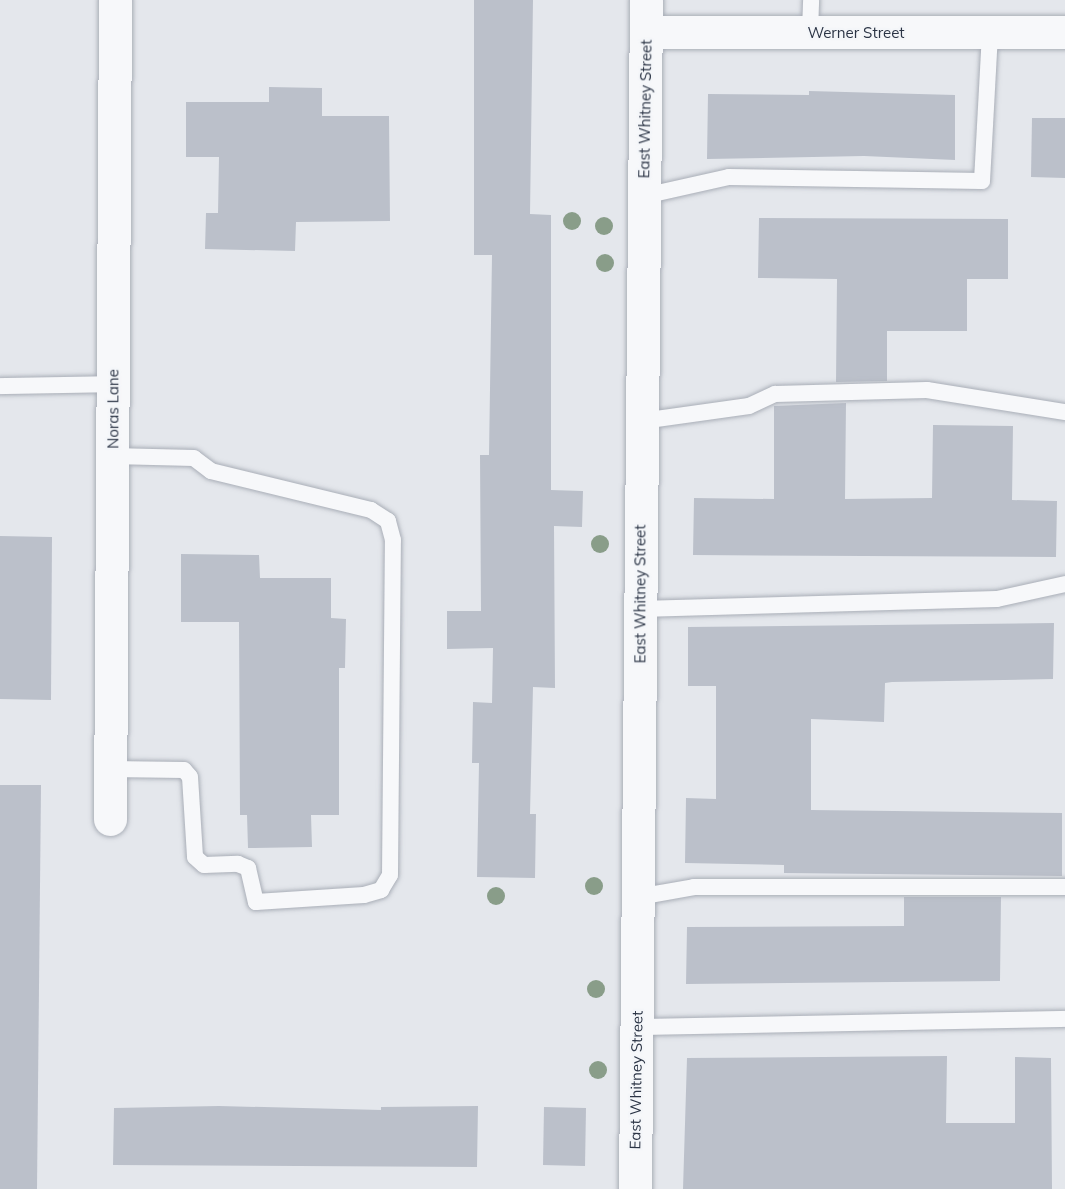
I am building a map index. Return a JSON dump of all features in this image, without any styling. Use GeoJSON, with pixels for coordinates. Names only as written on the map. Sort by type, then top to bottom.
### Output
{"type":"FeatureCollection","features":[{"type":"Feature","properties":{"kind":"street","name":"Noras Lane"},"geometry":{"type":"LineString","coordinates":[[110,819],[115,0]]}},
{"type":"Feature","properties":{"kind":"street","name":"Werner Street"},"geometry":{"type":"LineString","coordinates":[[646,16],[810,32],[1065,32]]}},
{"type":"Feature","properties":{"kind":"street","name":"East Whitney Street"},"geometry":{"type":"LineString","coordinates":[[635,1189],[646,16]]}},
{"type":"Feature","properties":{"kind":"lane"},"geometry":{"type":"LineString","coordinates":[[810,32],[811,0]]}},
{"type":"Feature","properties":{"kind":"lane"},"geometry":{"type":"LineString","coordinates":[[644,196],[729,177],[982,181],[990,33]]}},
{"type":"Feature","properties":{"kind":"lane"},"geometry":{"type":"LineString","coordinates":[[0,386],[113,384]]}},
{"type":"Feature","properties":{"kind":"lane"},"geometry":{"type":"LineString","coordinates":[[642,421],[749,406],[775,394],[927,390],[1065,412]]}},
{"type":"Feature","properties":{"kind":"lane"},"geometry":{"type":"LineString","coordinates":[[110,768],[184,770],[190,777],[195,857],[204,865],[238,864],[248,868],[251,893],[256,902],[364,895],[381,890],[390,875],[393,540],[388,520],[371,510],[211,471],[194,458],[112,456]]}},
{"type":"Feature","properties":{"kind":"lane"},"geometry":{"type":"LineString","coordinates":[[640,609],[997,599],[1065,584]]}},
{"type":"Feature","properties":{"kind":"lane"},"geometry":{"type":"LineString","coordinates":[[638,897],[694,887],[1065,887]]}},
{"type":"Feature","properties":{"kind":"lane"},"geometry":{"type":"LineString","coordinates":[[637,1028],[1065,1019]]}},
{"type":"Feature","properties":{"kind":"building"},"geometry":{"type":"Polygon","coordinates":[[[474,0],[533,0],[530,214],[551,215],[551,490],[583,491],[582,527],[554,526],[555,688],[533,687],[530,814],[536,814],[535,878],[477,877],[479,763],[472,763],[473,702],[492,703],[493,648],[447,649],[447,611],[481,611],[480,455],[489,455],[492,255],[474,255],[474,0]]]}},
{"type":"Feature","properties":{"kind":"building"},"geometry":{"type":"Polygon","coordinates":[[[269,87],[322,88],[322,116],[389,116],[390,221],[296,222],[295,251],[205,249],[206,213],[218,213],[219,157],[186,157],[186,102],[269,102],[269,87]]]}},
{"type":"Feature","properties":{"kind":"building"},"geometry":{"type":"Polygon","coordinates":[[[809,91],[955,95],[955,160],[864,156],[707,159],[708,94],[809,95],[809,91]]]}},
{"type":"Feature","properties":{"kind":"building"},"geometry":{"type":"Polygon","coordinates":[[[1032,118],[1065,118],[1065,178],[1031,177],[1032,118]]]}},
{"type":"Feature","properties":{"kind":"building"},"geometry":{"type":"Polygon","coordinates":[[[759,218],[1008,219],[1008,279],[967,279],[967,331],[887,331],[887,381],[836,382],[837,279],[758,278],[759,218]]]}},
{"type":"Feature","properties":{"kind":"building"},"geometry":{"type":"Polygon","coordinates":[[[846,403],[845,499],[932,498],[933,425],[1013,426],[1012,500],[1057,501],[1056,557],[693,555],[694,498],[774,499],[774,406],[846,403]]]}},
{"type":"Feature","properties":{"kind":"building"},"geometry":{"type":"Polygon","coordinates":[[[0,536],[52,537],[51,700],[0,699],[0,536]]]}},
{"type":"Feature","properties":{"kind":"building"},"geometry":{"type":"Polygon","coordinates":[[[181,554],[259,555],[260,578],[331,578],[331,618],[346,619],[345,668],[339,668],[339,815],[311,815],[312,847],[248,848],[247,815],[240,815],[239,622],[181,622],[181,554]]]}},
{"type":"Feature","properties":{"kind":"building"},"geometry":{"type":"Polygon","coordinates":[[[1054,623],[1053,679],[885,683],[884,722],[811,719],[811,810],[1062,813],[1062,876],[784,873],[784,865],[685,863],[686,798],[716,799],[716,686],[688,686],[688,627],[1054,623]]]}},
{"type":"Feature","properties":{"kind":"building"},"geometry":{"type":"Polygon","coordinates":[[[0,785],[41,785],[37,1189],[0,1189],[0,785]]]}},
{"type":"Feature","properties":{"kind":"building"},"geometry":{"type":"Polygon","coordinates":[[[904,897],[1001,897],[1000,981],[686,984],[687,927],[904,926],[904,897]]]}},
{"type":"Feature","properties":{"kind":"building"},"geometry":{"type":"Polygon","coordinates":[[[947,1056],[946,1123],[1015,1123],[1015,1057],[1051,1058],[1052,1189],[683,1189],[687,1058],[947,1056]]]}},
{"type":"Feature","properties":{"kind":"building"},"geometry":{"type":"Polygon","coordinates":[[[219,1106],[381,1110],[381,1107],[478,1106],[477,1167],[113,1165],[114,1108],[219,1106]]]}},
{"type":"Feature","properties":{"kind":"building"},"geometry":{"type":"Polygon","coordinates":[[[544,1107],[586,1108],[585,1166],[543,1165],[544,1107]]]}}]}
